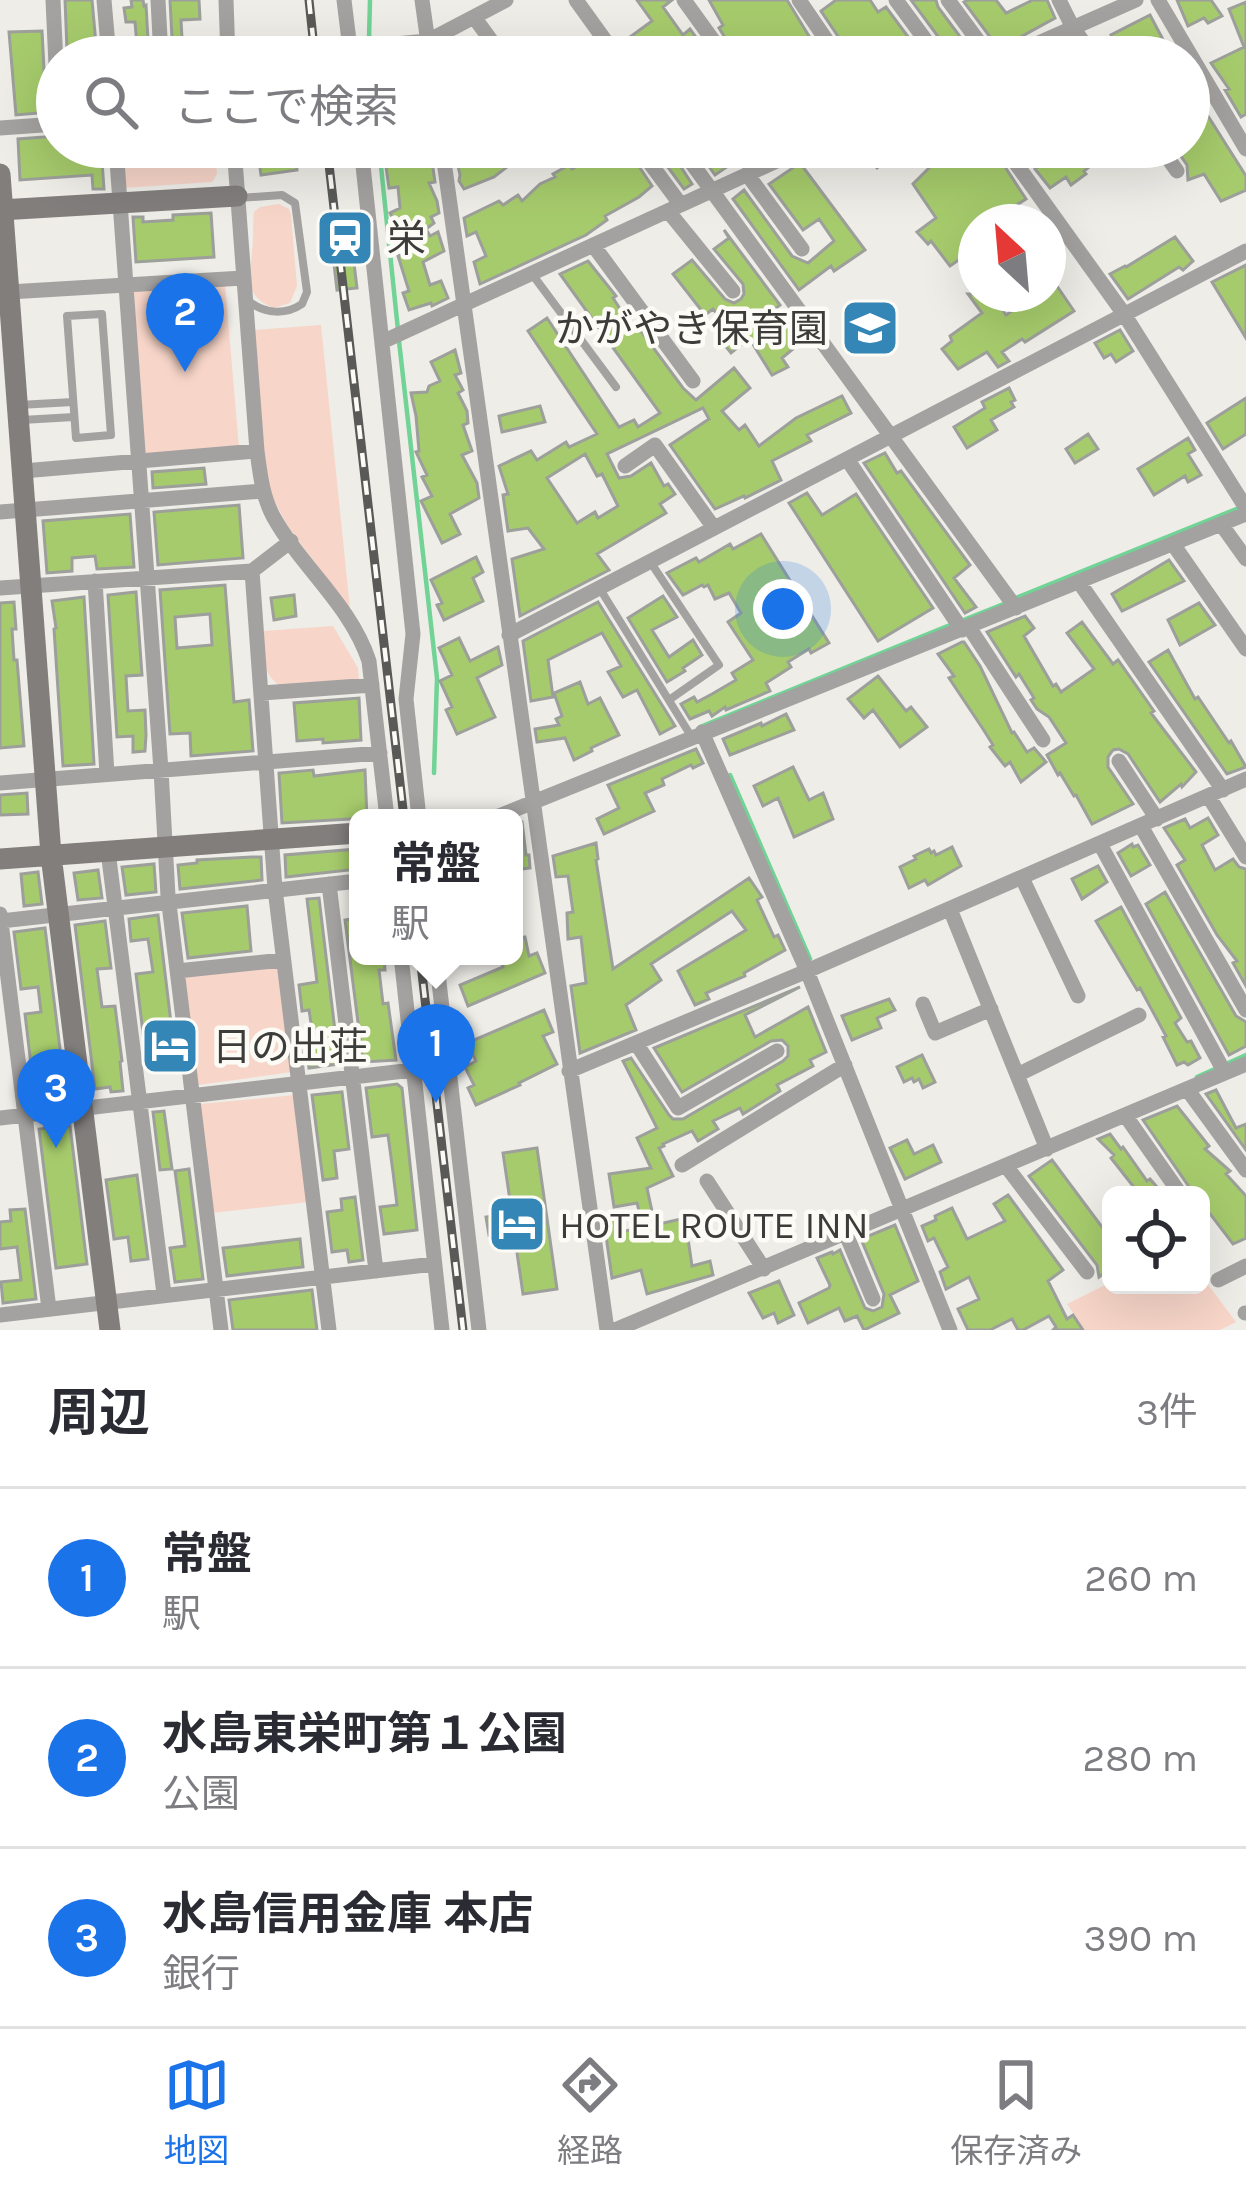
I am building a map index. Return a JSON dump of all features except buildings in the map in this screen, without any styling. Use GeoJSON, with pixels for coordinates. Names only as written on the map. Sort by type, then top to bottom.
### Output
{"type":"FeatureCollection","features":[{"type":"Feature","properties":{"kind":"street"},"geometry":{"type":"LineString","coordinates":[[53,0],[55,36]]}},
{"type":"Feature","properties":{"kind":"street"},"geometry":{"type":"LineString","coordinates":[[104,0],[107,36]]}},
{"type":"Feature","properties":{"kind":"street"},"geometry":{"type":"LineString","coordinates":[[158,0],[160,36]]}},
{"type":"Feature","properties":{"kind":"street"},"geometry":{"type":"LineString","coordinates":[[226,0],[227,36]]}},
{"type":"Feature","properties":{"kind":"street"},"geometry":{"type":"LineString","coordinates":[[344,0],[349,36]]}},
{"type":"Feature","properties":{"kind":"street"},"geometry":{"type":"LineString","coordinates":[[422,0],[427,36]]}},
{"type":"Feature","properties":{"kind":"street"},"geometry":{"type":"LineString","coordinates":[[447,36],[506,0]]}},
{"type":"Feature","properties":{"kind":"street"},"geometry":{"type":"LineString","coordinates":[[576,0],[601,36]]}},
{"type":"Feature","properties":{"kind":"street"},"geometry":{"type":"LineString","coordinates":[[684,0],[710,36]]}},
{"type":"Feature","properties":{"kind":"street"},"geometry":{"type":"LineString","coordinates":[[799,0],[824,36]]}},
{"type":"Feature","properties":{"kind":"street"},"geometry":{"type":"LineString","coordinates":[[896,0],[923,36]]}},
{"type":"Feature","properties":{"kind":"street"},"geometry":{"type":"LineString","coordinates":[[948,0],[975,36]]}},
{"type":"Feature","properties":{"kind":"street"},"geometry":{"type":"LineString","coordinates":[[1059,0],[1079,36]]}},
{"type":"Feature","properties":{"kind":"street"},"geometry":{"type":"LineString","coordinates":[[1055,36],[1136,0]]}},
{"type":"Feature","properties":{"kind":"street"},"geometry":{"type":"LineString","coordinates":[[1158,0],[1179,36]]}},
{"type":"Feature","properties":{"kind":"street"},"geometry":{"type":"LineString","coordinates":[[474,17],[488,36]]}},
{"type":"Feature","properties":{"kind":"street"},"geometry":{"type":"LineString","coordinates":[[1210,88],[1246,149]]}},
{"type":"Feature","properties":{"kind":"street"},"geometry":{"type":"LineString","coordinates":[[0,128],[36,125]]}},
{"type":"Feature","properties":{"kind":"street"},"geometry":{"type":"LineString","coordinates":[[118,168],[169,902],[221,1330]]}},
{"type":"Feature","properties":{"kind":"street"},"geometry":{"type":"LineString","coordinates":[[235,168],[263,491],[273,516],[362,640],[369,661],[387,809]]}},
{"type":"Feature","properties":{"kind":"street"},"geometry":{"type":"LineString","coordinates":[[363,168],[413,634],[406,699],[418,809]]}},
{"type":"Feature","properties":{"kind":"street"},"geometry":{"type":"LineString","coordinates":[[445,168],[569,1071],[622,1328],[761,1265],[1006,1166],[1045,1143],[1246,1064]]}},
{"type":"Feature","properties":{"kind":"street"},"geometry":{"type":"LineString","coordinates":[[650,168],[733,291]]}},
{"type":"Feature","properties":{"kind":"street"},"geometry":{"type":"LineString","coordinates":[[695,168],[1016,608]]}},
{"type":"Feature","properties":{"kind":"street"},"geometry":{"type":"LineString","coordinates":[[382,342],[760,168]]}},
{"type":"Feature","properties":{"kind":"street"},"geometry":{"type":"LineString","coordinates":[[517,809],[1173,544],[1245,508],[1124,314],[1019,168]]}},
{"type":"Feature","properties":{"kind":"street"},"geometry":{"type":"LineString","coordinates":[[0,174],[9,292],[8,378],[18,413],[51,855],[110,1330]]}},
{"type":"Feature","properties":{"kind":"street"},"geometry":{"type":"LineString","coordinates":[[747,175],[802,249]]}},
{"type":"Feature","properties":{"kind":"street"},"geometry":{"type":"LineString","coordinates":[[1,210],[237,197]]}},
{"type":"Feature","properties":{"kind":"street"},"geometry":{"type":"LineString","coordinates":[[593,244],[694,381]]}},
{"type":"Feature","properties":{"kind":"street"},"geometry":{"type":"LineString","coordinates":[[509,635],[1246,251]]}},
{"type":"Feature","properties":{"kind":"street"},"geometry":{"type":"LineString","coordinates":[[9,292],[243,278]]}},
{"type":"Feature","properties":{"kind":"street"},"geometry":{"type":"LineString","coordinates":[[625,466],[655,445],[714,528]]}},
{"type":"Feature","properties":{"kind":"street"},"geometry":{"type":"LineString","coordinates":[[23,471],[257,451]]}},
{"type":"Feature","properties":{"kind":"street"},"geometry":{"type":"LineString","coordinates":[[847,459],[1043,740]]}},
{"type":"Feature","properties":{"kind":"street"},"geometry":{"type":"LineString","coordinates":[[0,512],[263,491]]}},
{"type":"Feature","properties":{"kind":"street"},"geometry":{"type":"LineString","coordinates":[[1221,524],[1246,560]]}},
{"type":"Feature","properties":{"kind":"street"},"geometry":{"type":"LineString","coordinates":[[0,588],[252,571],[291,542]]}},
{"type":"Feature","properties":{"kind":"street"},"geometry":{"type":"LineString","coordinates":[[1173,544],[1246,650]]}},
{"type":"Feature","properties":{"kind":"street"},"geometry":{"type":"LineString","coordinates":[[252,571],[275,890],[329,1330]]}},
{"type":"Feature","properties":{"kind":"street"},"geometry":{"type":"LineString","coordinates":[[94,581],[107,774]]}},
{"type":"Feature","properties":{"kind":"street"},"geometry":{"type":"LineString","coordinates":[[1078,582],[1216,794],[1246,857]]}},
{"type":"Feature","properties":{"kind":"street"},"geometry":{"type":"LineString","coordinates":[[262,693],[372,686]]}},
{"type":"Feature","properties":{"kind":"street"},"geometry":{"type":"LineString","coordinates":[[696,734],[807,971],[947,1329]]}},
{"type":"Feature","properties":{"kind":"street"},"geometry":{"type":"LineString","coordinates":[[0,783],[380,753]]}},
{"type":"Feature","properties":{"kind":"street"},"geometry":{"type":"LineString","coordinates":[[1119,760],[1246,1010]]}},
{"type":"Feature","properties":{"kind":"street"},"geometry":{"type":"LineString","coordinates":[[569,1071],[1246,779]]}},
{"type":"Feature","properties":{"kind":"street"},"geometry":{"type":"LineString","coordinates":[[0,859],[349,834]]}},
{"type":"Feature","properties":{"kind":"street"},"geometry":{"type":"LineString","coordinates":[[1100,844],[1225,1073]]}},
{"type":"Feature","properties":{"kind":"street"},"geometry":{"type":"LineString","coordinates":[[108,851],[164,1294]]}},
{"type":"Feature","properties":{"kind":"street"},"geometry":{"type":"LineString","coordinates":[[1022,878],[1078,996]]}},
{"type":"Feature","properties":{"kind":"street"},"geometry":{"type":"LineString","coordinates":[[49,1309],[0,918],[349,882]]}},
{"type":"Feature","properties":{"kind":"street"},"geometry":{"type":"LineString","coordinates":[[329,884],[376,1271]]}},
{"type":"Feature","properties":{"kind":"street"},"geometry":{"type":"LineString","coordinates":[[950,909],[1045,1143]]}},
{"type":"Feature","properties":{"kind":"street"},"geometry":{"type":"LineString","coordinates":[[177,970],[284,960]]}},
{"type":"Feature","properties":{"kind":"street"},"geometry":{"type":"LineString","coordinates":[[402,965],[442,1330]]}},
{"type":"Feature","properties":{"kind":"street"},"geometry":{"type":"LineString","coordinates":[[437,965],[479,1330]]}},
{"type":"Feature","properties":{"kind":"street"},"geometry":{"type":"LineString","coordinates":[[922,1004],[935,1033],[991,1010]]}},
{"type":"Feature","properties":{"kind":"street"},"geometry":{"type":"LineString","coordinates":[[1017,1075],[1139,1015]]}},
{"type":"Feature","properties":{"kind":"street"},"geometry":{"type":"LineString","coordinates":[[636,1043],[678,1108],[777,1051]]}},
{"type":"Feature","properties":{"kind":"street"},"geometry":{"type":"LineString","coordinates":[[682,1165],[844,1065]]}},
{"type":"Feature","properties":{"kind":"street"},"geometry":{"type":"LineString","coordinates":[[0,1118],[413,1070]]}},
{"type":"Feature","properties":{"kind":"street"},"geometry":{"type":"LineString","coordinates":[[1187,1089],[1246,1170]]}},
{"type":"Feature","properties":{"kind":"street"},"geometry":{"type":"LineString","coordinates":[[1125,1115],[1174,1186]]}},
{"type":"Feature","properties":{"kind":"street"},"geometry":{"type":"LineString","coordinates":[[1006,1166],[1088,1272]]}},
{"type":"Feature","properties":{"kind":"street"},"geometry":{"type":"LineString","coordinates":[[707,1181],[761,1265]]}},
{"type":"Feature","properties":{"kind":"street"},"geometry":{"type":"LineString","coordinates":[[846,1234],[874,1298]]}},
{"type":"Feature","properties":{"kind":"street"},"geometry":{"type":"LineString","coordinates":[[0,1315],[434,1264]]}},
{"type":"Feature","properties":{"kind":"street"},"geometry":{"type":"LineString","coordinates":[[1218,1280],[1246,1266]]}},
{"type":"Feature","properties":{"kind":"lane"},"geometry":{"type":"LineString","coordinates":[[237,197],[282,195],[295,203],[307,292],[302,304],[288,311],[262,310],[244,298]]}},
{"type":"Feature","properties":{"kind":"lane"},"geometry":{"type":"LineString","coordinates":[[531,273],[616,387]]}},
{"type":"Feature","properties":{"kind":"lane"},"geometry":{"type":"LineString","coordinates":[[102,314],[111,435],[76,438],[74,416],[67,316],[102,314]]}},
{"type":"Feature","properties":{"kind":"lane"},"geometry":{"type":"LineString","coordinates":[[18,413],[73,402]]}},
{"type":"Feature","properties":{"kind":"lane"},"geometry":{"type":"LineString","coordinates":[[18,413],[74,416]]}},
{"type":"Feature","properties":{"kind":"lane"},"geometry":{"type":"LineString","coordinates":[[650,562],[719,665],[669,700]]}},
{"type":"Feature","properties":{"kind":"lane"},"geometry":{"type":"LineString","coordinates":[[599,588],[669,700],[696,734]]}},
{"type":"Feature","properties":{"kind":"shaded area"},"geometry":{"type":"Polygon","coordinates":[[[122,168],[217,168],[212,182],[123,188],[122,168]]]}},
{"type":"Feature","properties":{"kind":"shaded area"},"geometry":{"type":"Polygon","coordinates":[[[279,204],[291,215],[297,286],[290,303],[274,308],[253,292],[250,270],[254,212],[279,204]]]}},
{"type":"Feature","properties":{"kind":"shaded area"},"geometry":{"type":"Polygon","coordinates":[[[225,284],[239,448],[143,456],[134,289],[225,284]]]}},
{"type":"Feature","properties":{"kind":"shaded area"},"geometry":{"type":"Polygon","coordinates":[[[321,325],[350,609],[289,528],[266,475],[254,330],[321,325]]]}},
{"type":"Feature","properties":{"kind":"shaded area"},"geometry":{"type":"Polygon","coordinates":[[[333,626],[358,668],[359,679],[279,685],[273,680],[264,661],[263,631],[333,626]]]}},
{"type":"Feature","properties":{"kind":"shaded area"},"geometry":{"type":"Polygon","coordinates":[[[277,965],[292,1072],[198,1085],[184,976],[277,965]]]}},
{"type":"Feature","properties":{"kind":"shaded area"},"geometry":{"type":"Polygon","coordinates":[[[295,1095],[309,1202],[212,1213],[200,1104],[295,1095]]]}},
{"type":"Feature","properties":{"kind":"shaded area"},"geometry":{"type":"Polygon","coordinates":[[[1102,1286],[1102,1294],[1210,1294],[1210,1287],[1236,1322],[1220,1330],[1085,1330],[1067,1304],[1102,1286]]]}},
{"type":"Feature","properties":{"kind":"waterway"},"geometry":{"type":"LineString","coordinates":[[369,36],[370,0]]}},
{"type":"Feature","properties":{"kind":"waterway"},"geometry":{"type":"LineString","coordinates":[[381,168],[398,330]]}},
{"type":"Feature","properties":{"kind":"waterway"},"geometry":{"type":"LineString","coordinates":[[399,341],[437,678],[434,773]]}},
{"type":"Feature","properties":{"kind":"waterway"},"geometry":{"type":"LineString","coordinates":[[1016,598],[1239,508]]}},
{"type":"Feature","properties":{"kind":"waterway"},"geometry":{"type":"LineString","coordinates":[[961,621],[1006,603]]}},
{"type":"Feature","properties":{"kind":"waterway"},"geometry":{"type":"LineString","coordinates":[[700,727],[950,625]]}},
{"type":"Feature","properties":{"kind":"waterway"},"geometry":{"type":"LineString","coordinates":[[730,775],[810,959]]}},
{"type":"Feature","properties":{"kind":"waterway"},"geometry":{"type":"LineString","coordinates":[[1197,1077],[1246,1055]]}},
{"type":"Feature","properties":{"kind":"railway"},"geometry":{"type":"LineString","coordinates":[[309,0],[313,36]]}},
{"type":"Feature","properties":{"kind":"railway"},"geometry":{"type":"LineString","coordinates":[[329,168],[403,809]]}},
{"type":"Feature","properties":{"kind":"railway"},"geometry":{"type":"LineString","coordinates":[[421,965],[463,1330]]}},
{"type":"Feature","properties":{"kind":"place","name":"栄"},"geometry":{"type":"Point","coordinates":[345,238]}},
{"type":"Feature","properties":{"kind":"place","name":"かがやき保育園"},"geometry":{"type":"Point","coordinates":[870,328]}},
{"type":"Feature","properties":{"kind":"place","name":"水島東栄町第１公園"},"geometry":{"type":"Point","coordinates":[185,372]}},
{"type":"Feature","properties":{"kind":"place","name":"日の出荘"},"geometry":{"type":"Point","coordinates":[170,1046]}},
{"type":"Feature","properties":{"kind":"place","name":"常盤"},"geometry":{"type":"Point","coordinates":[436,1103]}},
{"type":"Feature","properties":{"kind":"place","name":"水島信用金庫 本店"},"geometry":{"type":"Point","coordinates":[56,1148]}},
{"type":"Feature","properties":{"kind":"place","name":"HOTEL ROUTE INN"},"geometry":{"type":"Point","coordinates":[517,1224]}}]}
